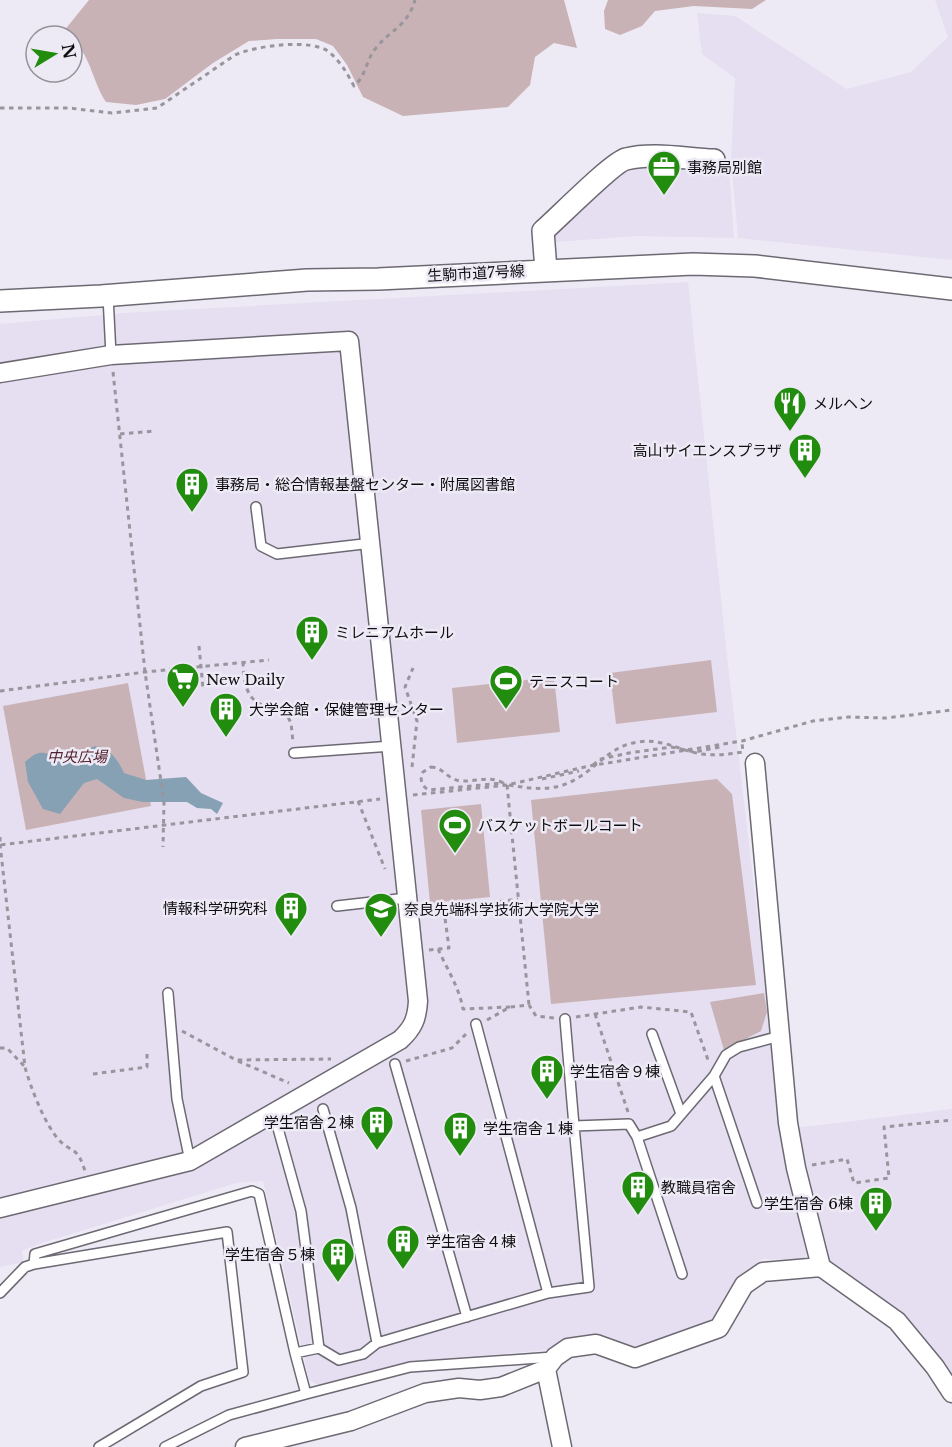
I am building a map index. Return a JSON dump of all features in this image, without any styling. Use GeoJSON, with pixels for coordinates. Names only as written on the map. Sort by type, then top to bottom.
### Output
{"type":"FeatureCollection","features":[{"type":"Feature","properties":{"kind":"street"},"geometry":{"type":"LineString","coordinates":[[546,270],[543,231],[604,174],[624,159],[646,157],[714,160]]}},
{"type":"Feature","properties":{"kind":"street","name":"生駒市道7号線"},"geometry":{"type":"LineString","coordinates":[[0,301],[108,296],[307,280],[378,279],[693,264],[755,266],[952,288]]}},
{"type":"Feature","properties":{"kind":"street"},"geometry":{"type":"LineString","coordinates":[[0,373],[111,355],[349,341],[372,543],[418,1001],[417,1017],[411,1030],[400,1041],[190,1161],[0,1208]]}},
{"type":"Feature","properties":{"kind":"street"},"geometry":{"type":"LineString","coordinates":[[754,764],[788,1123],[796,1167],[821,1267]]}},
{"type":"Feature","properties":{"kind":"street"},"geometry":{"type":"LineString","coordinates":[[245,1447],[351,1421],[425,1393],[459,1388],[480,1390],[501,1387],[551,1363],[568,1348],[596,1344],[635,1358],[719,1328],[744,1286],[763,1272],[821,1267],[897,1321],[935,1367],[952,1394]]}},
{"type":"Feature","properties":{"kind":"street"},"geometry":{"type":"LineString","coordinates":[[551,1363],[562,1447]]}},
{"type":"Feature","properties":{"kind":"lane"},"geometry":{"type":"LineString","coordinates":[[108,296],[111,355]]}},
{"type":"Feature","properties":{"kind":"lane"},"geometry":{"type":"LineString","coordinates":[[256,507],[261,546],[277,554],[372,543]]}},
{"type":"Feature","properties":{"kind":"lane"},"geometry":{"type":"LineString","coordinates":[[294,753],[392,746]]}},
{"type":"Feature","properties":{"kind":"lane"},"geometry":{"type":"LineString","coordinates":[[337,906],[407,894]]}},
{"type":"Feature","properties":{"kind":"lane"},"geometry":{"type":"LineString","coordinates":[[168,993],[177,1099],[190,1161]]}},
{"type":"Feature","properties":{"kind":"lane"},"geometry":{"type":"LineString","coordinates":[[295,1353],[319,1348],[339,1360],[363,1354],[377,1342],[548,1293],[589,1287],[565,1019]]}},
{"type":"Feature","properties":{"kind":"lane"},"geometry":{"type":"LineString","coordinates":[[476,1024],[548,1293]]}},
{"type":"Feature","properties":{"kind":"lane"},"geometry":{"type":"LineString","coordinates":[[652,1034],[681,1114]]}},
{"type":"Feature","properties":{"kind":"lane"},"geometry":{"type":"LineString","coordinates":[[637,1137],[671,1126],[714,1076],[726,1055],[738,1047],[780,1036]]}},
{"type":"Feature","properties":{"kind":"lane"},"geometry":{"type":"LineString","coordinates":[[396,1064],[467,1317]]}},
{"type":"Feature","properties":{"kind":"lane"},"geometry":{"type":"LineString","coordinates":[[714,1076],[757,1203]]}},
{"type":"Feature","properties":{"kind":"lane"},"geometry":{"type":"LineString","coordinates":[[323,1109],[351,1208],[377,1342]]}},
{"type":"Feature","properties":{"kind":"lane"},"geometry":{"type":"LineString","coordinates":[[274,1114],[301,1211],[319,1348]]}},
{"type":"Feature","properties":{"kind":"lane"},"geometry":{"type":"LineString","coordinates":[[574,1126],[629,1124],[637,1137],[682,1274]]}},
{"type":"Feature","properties":{"kind":"lane"},"geometry":{"type":"LineString","coordinates":[[34,1264],[35,1254],[252,1191],[259,1194],[306,1394]]}},
{"type":"Feature","properties":{"kind":"lane"},"geometry":{"type":"LineString","coordinates":[[0,1293],[25,1267],[34,1264],[227,1232],[243,1372],[201,1386],[99,1447]]}},
{"type":"Feature","properties":{"kind":"lane"},"geometry":{"type":"LineString","coordinates":[[165,1447],[230,1415],[410,1367],[551,1363]]}},
{"type":"Feature","properties":{"kind":"path"},"geometry":{"type":"LineString","coordinates":[[0,108],[69,108],[112,113],[157,108],[235,55],[248,49],[271,46],[310,45],[328,51],[344,68],[354,86],[364,75],[374,49],[404,24],[415,0]]}},
{"type":"Feature","properties":{"kind":"path"},"geometry":{"type":"LineString","coordinates":[[111,355],[145,672],[161,778],[165,823],[163,847]]}},
{"type":"Feature","properties":{"kind":"path"},"geometry":{"type":"LineString","coordinates":[[120,434],[155,431]]}},
{"type":"Feature","properties":{"kind":"path"},"geometry":{"type":"LineString","coordinates":[[199,646],[203,688]]}},
{"type":"Feature","properties":{"kind":"path"},"geometry":{"type":"LineString","coordinates":[[0,692],[145,672],[269,660]]}},
{"type":"Feature","properties":{"kind":"path"},"geometry":{"type":"LineString","coordinates":[[243,662],[245,683],[250,696],[260,704],[280,708],[289,715],[294,753]]}},
{"type":"Feature","properties":{"kind":"path"},"geometry":{"type":"LineString","coordinates":[[412,775],[417,721],[405,687],[413,668]]}},
{"type":"Feature","properties":{"kind":"path"},"geometry":{"type":"LineString","coordinates":[[0,845],[165,823],[507,784],[588,768],[591,767],[596,763],[601,759],[629,753],[671,747],[677,747],[686,749],[695,752],[742,742],[743,752],[717,755],[700,754],[689,750],[678,747],[667,743],[639,741],[603,756],[596,763],[588,770],[576,780],[544,789],[507,784],[493,778],[455,780],[438,767],[426,769],[421,778],[423,786],[431,790],[507,784],[590,766],[742,741],[813,721],[849,717],[886,718],[952,710]]}},
{"type":"Feature","properties":{"kind":"path"},"geometry":{"type":"LineString","coordinates":[[507,784],[529,1005]]}},
{"type":"Feature","properties":{"kind":"path"},"geometry":{"type":"LineString","coordinates":[[358,801],[386,870],[396,886],[407,894]]}},
{"type":"Feature","properties":{"kind":"path"},"geometry":{"type":"LineString","coordinates":[[0,837],[25,1067],[30,1088],[59,1140],[74,1149],[82,1161],[90,1186]]}},
{"type":"Feature","properties":{"kind":"path"},"geometry":{"type":"LineString","coordinates":[[449,948],[445,918],[463,907],[518,898]]}},
{"type":"Feature","properties":{"kind":"path"},"geometry":{"type":"LineString","coordinates":[[438,949],[451,978],[460,991],[463,1009],[510,1007]]}},
{"type":"Feature","properties":{"kind":"path"},"geometry":{"type":"LineString","coordinates":[[595,1014],[629,1115],[629,1124]]}},
{"type":"Feature","properties":{"kind":"path"},"geometry":{"type":"LineString","coordinates":[[170,1025],[236,1060],[310,1092]]}},
{"type":"Feature","properties":{"kind":"path"},"geometry":{"type":"LineString","coordinates":[[0,1048],[7,1048],[25,1067]]}},
{"type":"Feature","properties":{"kind":"path"},"geometry":{"type":"LineString","coordinates":[[93,1074],[147,1067],[147,1053]]}},
{"type":"Feature","properties":{"kind":"path"},"geometry":{"type":"LineString","coordinates":[[236,1060],[336,1059]]}},
{"type":"Feature","properties":{"kind":"path"},"geometry":{"type":"LineString","coordinates":[[796,1167],[847,1159],[854,1183],[889,1179],[884,1127],[952,1120]]}},
{"type":"Feature","properties":{"kind":"shaded area"},"geometry":{"type":"Polygon","coordinates":[[[935,0],[952,0],[952,260],[738,238],[731,159],[735,78],[702,54],[697,13],[735,16],[847,89],[911,72],[948,37],[935,0]]]}},
{"type":"Feature","properties":{"kind":"shaded area"},"geometry":{"type":"Polygon","coordinates":[[[657,161],[729,167],[734,238],[637,236],[556,242],[555,233],[627,166],[657,161]]]}},
{"type":"Feature","properties":{"kind":"shaded area","name":"奈良先端科学技術大学院大学"},"geometry":{"type":"Polygon","coordinates":[[[688,282],[726,647],[781,1118],[811,1250],[802,1260],[763,1259],[741,1276],[710,1324],[637,1349],[593,1336],[558,1349],[409,1362],[321,1387],[309,1380],[263,1181],[236,1183],[39,1244],[22,1251],[24,1262],[0,1267],[0,324],[124,313],[688,282]]]}},
{"type":"Feature","properties":{"kind":"shaded area"},"geometry":{"type":"Polygon","coordinates":[[[952,1109],[952,1377],[929,1345],[903,1316],[825,1259],[795,1128],[952,1109]]]}},
{"type":"Feature","properties":{"kind":"green space"},"geometry":{"type":"Polygon","coordinates":[[[89,0],[564,0],[577,48],[554,43],[535,57],[530,85],[508,107],[403,116],[363,97],[347,65],[333,46],[316,39],[249,41],[213,63],[165,99],[136,105],[106,102],[84,55],[84,24],[70,24],[89,0]]]}},
{"type":"Feature","properties":{"kind":"green space"},"geometry":{"type":"Polygon","coordinates":[[[608,0],[766,0],[752,9],[694,6],[655,11],[642,26],[620,35],[605,29],[604,11],[608,0]]]}},
{"type":"Feature","properties":{"kind":"green space","name":"テニスコート"},"geometry":{"type":"Polygon","coordinates":[[[711,660],[717,712],[616,724],[610,673],[711,660]]]}},
{"type":"Feature","properties":{"kind":"green space","name":"テニスコート"},"geometry":{"type":"Polygon","coordinates":[[[554,677],[560,732],[457,743],[452,688],[554,677]]]}},
{"type":"Feature","properties":{"kind":"green space","name":"中央広場"},"geometry":{"type":"Polygon","coordinates":[[[128,683],[151,806],[26,830],[3,706],[128,683]]]}},
{"type":"Feature","properties":{"kind":"green space"},"geometry":{"type":"Polygon","coordinates":[[[717,779],[732,794],[756,985],[551,1004],[531,800],[717,779]]]}},
{"type":"Feature","properties":{"kind":"green space","name":"バスケットボールコート"},"geometry":{"type":"Polygon","coordinates":[[[481,804],[490,897],[430,903],[421,810],[481,804]]]}},
{"type":"Feature","properties":{"kind":"green space"},"geometry":{"type":"Polygon","coordinates":[[[764,993],[767,1012],[761,1031],[724,1050],[710,1002],[764,993]]]}},
{"type":"Feature","properties":{"kind":"water"},"geometry":{"type":"Polygon","coordinates":[[[95,746],[113,755],[124,773],[146,780],[186,777],[201,793],[223,803],[217,814],[211,809],[197,808],[187,802],[143,802],[124,798],[97,779],[84,783],[60,814],[43,809],[28,782],[25,762],[39,753],[70,754],[95,746]]]}},
{"type":"Feature","properties":{"kind":"place","name":"事務局別館"},"geometry":{"type":"Point","coordinates":[664,196]}},
{"type":"Feature","properties":{"kind":"place","name":"メルヘン"},"geometry":{"type":"Point","coordinates":[790,432]}},
{"type":"Feature","properties":{"kind":"place","name":"高山サイエンスプラザ"},"geometry":{"type":"Point","coordinates":[805,479]}},
{"type":"Feature","properties":{"kind":"place","name":"事務局・総合情報基盤センター・附属図書館"},"geometry":{"type":"Point","coordinates":[192,513]}},
{"type":"Feature","properties":{"kind":"place","name":"ミレニアムホール"},"geometry":{"type":"Point","coordinates":[312,661]}},
{"type":"Feature","properties":{"kind":"place","name":"New Daily"},"geometry":{"type":"Point","coordinates":[183,708]}},
{"type":"Feature","properties":{"kind":"place","name":"テニスコート"},"geometry":{"type":"Point","coordinates":[506,710]}},
{"type":"Feature","properties":{"kind":"place","name":"大学会館・保健管理センター"},"geometry":{"type":"Point","coordinates":[226,738]}},
{"type":"Feature","properties":{"kind":"place","name":"バスケットボールコート"},"geometry":{"type":"Point","coordinates":[455,854]}},
{"type":"Feature","properties":{"kind":"place","name":"情報科学研究科"},"geometry":{"type":"Point","coordinates":[291,937]}},
{"type":"Feature","properties":{"kind":"place","name":"奈良先端科学技術大学院大学"},"geometry":{"type":"Point","coordinates":[381,938]}},
{"type":"Feature","properties":{"kind":"place","name":"学生宿舎９棟"},"geometry":{"type":"Point","coordinates":[547,1100]}},
{"type":"Feature","properties":{"kind":"place","name":"学生宿舎２棟"},"geometry":{"type":"Point","coordinates":[377,1151]}},
{"type":"Feature","properties":{"kind":"place","name":"学生宿舎１棟"},"geometry":{"type":"Point","coordinates":[460,1157]}},
{"type":"Feature","properties":{"kind":"place","name":"教職員宿舎"},"geometry":{"type":"Point","coordinates":[638,1216]}},
{"type":"Feature","properties":{"kind":"place","name":"学生宿舎 6棟"},"geometry":{"type":"Point","coordinates":[876,1232]}},
{"type":"Feature","properties":{"kind":"place","name":"学生宿舎４棟"},"geometry":{"type":"Point","coordinates":[403,1270]}},
{"type":"Feature","properties":{"kind":"place","name":"学生宿舎５棟"},"geometry":{"type":"Point","coordinates":[338,1283]}}]}
